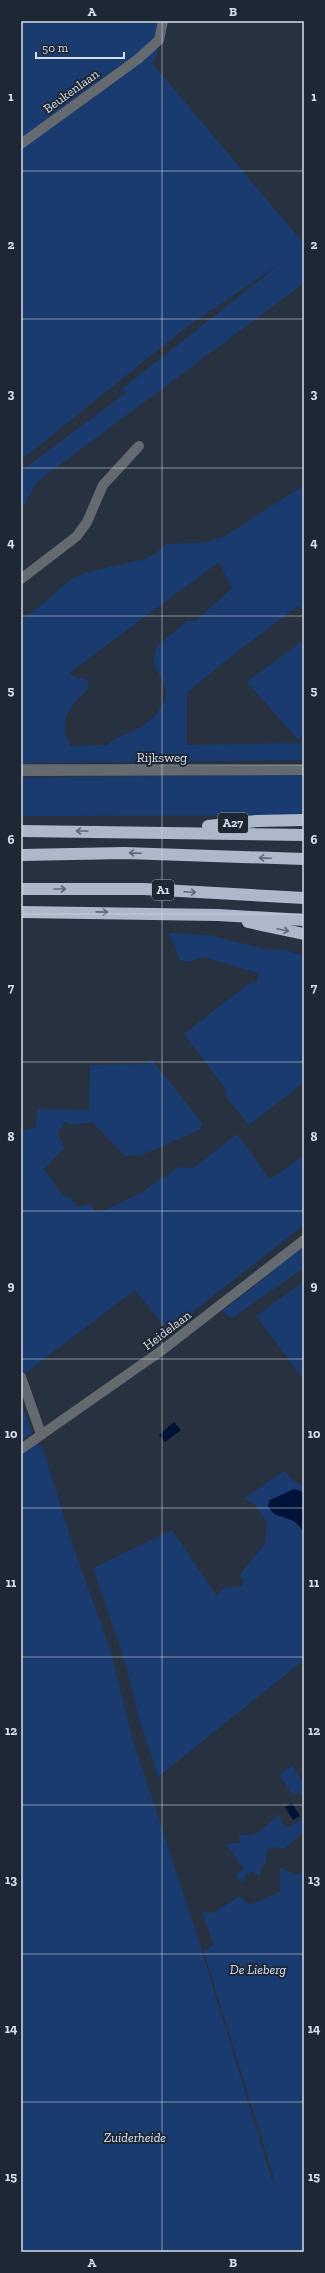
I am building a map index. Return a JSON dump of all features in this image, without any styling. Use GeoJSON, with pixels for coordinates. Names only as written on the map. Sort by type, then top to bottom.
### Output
{"type":"FeatureCollection","features":[{"type":"Feature","properties":{"kind":"highway","name":"A27"},"geometry":{"type":"LineString","coordinates":[[163,831],[257,821],[304,820]]}},
{"type":"Feature","properties":{"kind":"highway"},"geometry":{"type":"LineString","coordinates":[[21,831],[163,831],[304,835]]}},
{"type":"Feature","properties":{"kind":"highway"},"geometry":{"type":"LineString","coordinates":[[21,855],[125,853],[304,859]]}},
{"type":"Feature","properties":{"kind":"highway","name":"A1"},"geometry":{"type":"LineString","coordinates":[[21,889],[144,889],[304,898]]}},
{"type":"Feature","properties":{"kind":"highway","name":"A1"},"geometry":{"type":"LineString","coordinates":[[21,912],[218,915],[304,920]]}},
{"type":"Feature","properties":{"kind":"highway","name":"A1"},"geometry":{"type":"LineString","coordinates":[[218,915],[304,934]]}},
{"type":"Feature","properties":{"kind":"street","name":"Beukenlaan"},"geometry":{"type":"LineString","coordinates":[[21,144],[138,59],[159,40],[163,21]]}},
{"type":"Feature","properties":{"kind":"street"},"geometry":{"type":"LineString","coordinates":[[21,579],[77,536],[87,522],[103,485],[139,446]]}},
{"type":"Feature","properties":{"kind":"street","name":"Rijksweg"},"geometry":{"type":"LineString","coordinates":[[21,771],[304,770]]}},
{"type":"Feature","properties":{"kind":"street","name":"Heidelaan"},"geometry":{"type":"LineString","coordinates":[[21,1450],[41,1434],[161,1352],[304,1240]]}},
{"type":"Feature","properties":{"kind":"street"},"geometry":{"type":"LineString","coordinates":[[21,1377],[41,1434]]}},
{"type":"Feature","properties":{"kind":"green space"},"geometry":{"type":"Polygon","coordinates":[[[21,21],[173,21],[165,27],[153,64],[304,244],[302,247],[304,249],[304,283],[37,482],[21,510],[21,471],[122,396],[126,395],[122,389],[282,262],[184,329],[21,460],[21,21]]]}},
{"type":"Feature","properties":{"kind":"green space"},"geometry":{"type":"Polygon","coordinates":[[[304,485],[304,612],[298,606],[224,662],[187,693],[187,745],[301,743],[299,740],[304,743],[304,760],[21,763],[21,620],[70,580],[84,573],[145,559],[155,554],[166,544],[207,542],[225,536],[304,485]],[[219,562],[69,673],[74,677],[88,680],[88,689],[76,701],[67,714],[65,721],[66,737],[70,746],[108,745],[115,739],[148,722],[162,706],[167,692],[153,661],[157,646],[187,621],[195,621],[232,588],[219,562]]]}},
{"type":"Feature","properties":{"kind":"green space"},"geometry":{"type":"Polygon","coordinates":[[[304,640],[304,735],[298,740],[247,682],[304,640]]]}},
{"type":"Feature","properties":{"kind":"green space"},"geometry":{"type":"Polygon","coordinates":[[[304,774],[304,815],[21,816],[21,778],[304,774]]]}},
{"type":"Feature","properties":{"kind":"green space"},"geometry":{"type":"Polygon","coordinates":[[[169,933],[209,935],[265,949],[285,950],[304,956],[304,1082],[249,1125],[227,1098],[225,1088],[184,1034],[252,981],[256,983],[259,973],[203,957],[189,962],[180,960],[169,933]]]}},
{"type":"Feature","properties":{"kind":"green space"},"geometry":{"type":"Polygon","coordinates":[[[152,1060],[203,1124],[199,1130],[142,1155],[125,1156],[92,1122],[73,1125],[65,1122],[58,1132],[64,1148],[44,1169],[63,1196],[70,1197],[77,1207],[91,1204],[95,1210],[101,1212],[141,1193],[178,1167],[193,1168],[237,1134],[270,1179],[304,1156],[304,1225],[168,1331],[135,1290],[23,1375],[21,1370],[21,1131],[36,1127],[37,1109],[89,1110],[90,1065],[145,1064],[152,1060]]]}},
{"type":"Feature","properties":{"kind":"green space"},"geometry":{"type":"Polygon","coordinates":[[[304,1239],[304,1268],[232,1318],[222,1311],[271,1273],[268,1269],[304,1239]]]}},
{"type":"Feature","properties":{"kind":"green space"},"geometry":{"type":"Polygon","coordinates":[[[304,1281],[304,1380],[256,1316],[304,1281]]]}},
{"type":"Feature","properties":{"kind":"green space"},"geometry":{"type":"Polygon","coordinates":[[[21,1403],[32,1432],[21,1441],[21,1403]]]}},
{"type":"Feature","properties":{"kind":"green space","name":"Zuiderheide"},"geometry":{"type":"Polygon","coordinates":[[[38,1442],[39,1447],[42,1445],[73,1546],[111,1652],[133,1740],[198,1938],[272,2180],[274,2178],[204,1952],[214,1944],[201,1911],[213,1913],[240,1896],[249,1905],[280,1892],[280,1868],[296,1875],[304,1871],[304,2252],[21,2252],[21,1455],[38,1442]]]}},
{"type":"Feature","properties":{"kind":"green space"},"geometry":{"type":"Polygon","coordinates":[[[284,1471],[294,1481],[304,1486],[304,1492],[301,1490],[270,1500],[286,1518],[294,1521],[304,1531],[304,1660],[158,1777],[140,1723],[126,1665],[93,1568],[172,1530],[217,1596],[225,1587],[242,1586],[244,1580],[241,1577],[241,1573],[265,1544],[267,1522],[255,1505],[244,1498],[284,1471]]]}},
{"type":"Feature","properties":{"kind":"green space"},"geometry":{"type":"Polygon","coordinates":[[[292,1765],[304,1783],[304,1804],[303,1798],[298,1792],[293,1795],[279,1775],[292,1765]]]}},
{"type":"Feature","properties":{"kind":"green space"},"geometry":{"type":"Polygon","coordinates":[[[277,1813],[283,1825],[289,1827],[304,1818],[304,1831],[284,1849],[276,1847],[269,1848],[266,1858],[266,1865],[262,1865],[260,1876],[252,1872],[246,1874],[242,1884],[235,1875],[244,1869],[226,1844],[240,1843],[239,1836],[252,1835],[259,1832],[270,1823],[277,1813]]]}},
{"type":"Feature","properties":{"kind":"shaded area"},"geometry":{"type":"Polygon","coordinates":[[[174,1422],[181,1430],[165,1442],[159,1435],[174,1422]]]}},
{"type":"Feature","properties":{"kind":"shaded area"},"geometry":{"type":"Polygon","coordinates":[[[294,1489],[304,1492],[304,1531],[294,1521],[274,1514],[268,1506],[270,1500],[294,1489]]]}},
{"type":"Feature","properties":{"kind":"shaded area"},"geometry":{"type":"Polygon","coordinates":[[[292,1803],[300,1816],[293,1820],[285,1807],[292,1803]]]}},
{"type":"Feature","properties":{"kind":"park label","name":"De Lieberg"},"geometry":{"type":"Point","coordinates":[258,1969]}}]}
